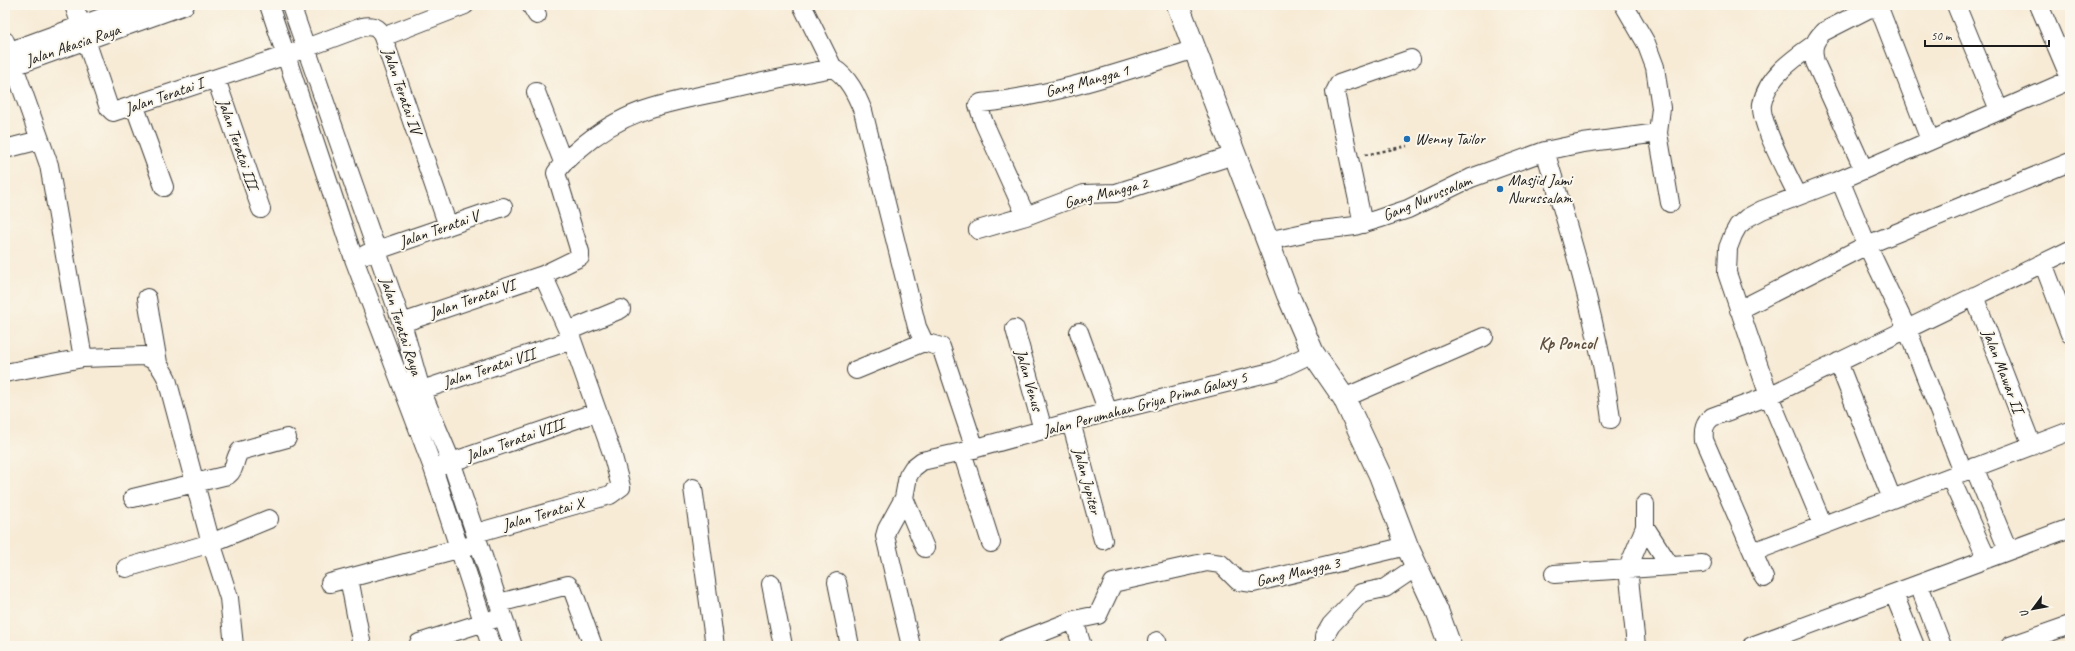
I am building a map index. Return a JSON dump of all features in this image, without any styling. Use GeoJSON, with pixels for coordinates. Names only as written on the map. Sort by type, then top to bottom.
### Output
{"type":"FeatureCollection","features":[{"type":"Feature","properties":{"kind":"street","name":"Jalan Teratai I"},"geometry":{"type":"LineString","coordinates":[[74,5],[109,108],[113,112],[135,107],[287,55]]}},
{"type":"Feature","properties":{"kind":"street","name":"Jalan Akasia Raya"},"geometry":{"type":"LineString","coordinates":[[84,33],[137,5]]}},
{"type":"Feature","properties":{"kind":"street","name":"Jalan Akasia Raya"},"geometry":{"type":"LineString","coordinates":[[7,56],[185,5]]}},
{"type":"Feature","properties":{"kind":"street","name":"Jalan Teratai Raya"},"geometry":{"type":"LineString","coordinates":[[269,5],[354,258],[414,393],[451,461],[513,646]]}},
{"type":"Feature","properties":{"kind":"street","name":"Jalan Teratai Raya"},"geometry":{"type":"LineString","coordinates":[[291,5],[402,323],[414,393],[433,468],[458,549],[491,646]]}},
{"type":"Feature","properties":{"kind":"street"},"geometry":{"type":"LineString","coordinates":[[383,37],[465,5]]}},
{"type":"Feature","properties":{"kind":"street"},"geometry":{"type":"LineString","coordinates":[[802,5],[833,68],[841,73],[850,84],[863,111],[917,327],[924,342]]}},
{"type":"Feature","properties":{"kind":"street"},"geometry":{"type":"LineString","coordinates":[[1178,5],[1288,295],[1313,353],[1344,398],[1380,475],[1407,546],[1438,613],[1450,646]]}},
{"type":"Feature","properties":{"kind":"street"},"geometry":{"type":"LineString","coordinates":[[1624,5],[1646,43],[1655,67],[1661,108],[1658,133],[1670,203]]}},
{"type":"Feature","properties":{"kind":"street"},"geometry":{"type":"LineString","coordinates":[[1956,5],[1999,110]]}},
{"type":"Feature","properties":{"kind":"street"},"geometry":{"type":"LineString","coordinates":[[1823,525],[1769,396],[1727,272],[1728,248],[1733,235],[1738,226],[1747,218],[1762,210],[1840,180],[1863,168],[2070,79],[2039,5]]}},
{"type":"Feature","properties":{"kind":"street"},"geometry":{"type":"LineString","coordinates":[[1798,196],[1766,127],[1762,105],[1765,95],[1776,75],[1789,63],[1814,45],[1823,32],[1870,8],[1878,9],[1881,13],[1930,140]]}},
{"type":"Feature","properties":{"kind":"street","name":"Jalan Teratai IV"},"geometry":{"type":"LineString","coordinates":[[287,55],[362,27],[370,26],[380,31],[448,226]]}},
{"type":"Feature","properties":{"kind":"street"},"geometry":{"type":"LineString","coordinates":[[1814,45],[1813,52],[1816,62],[1863,168]]}},
{"type":"Feature","properties":{"kind":"street","name":"Gang Mangga 1"},"geometry":{"type":"LineString","coordinates":[[1026,216],[984,123],[978,105],[981,103],[1016,98],[1090,82],[1195,50]]}},
{"type":"Feature","properties":{"kind":"street"},"geometry":{"type":"LineString","coordinates":[[7,56],[49,165],[83,358]]}},
{"type":"Feature","properties":{"kind":"street"},"geometry":{"type":"LineString","coordinates":[[1363,224],[1335,92],[1339,84],[1411,59]]}},
{"type":"Feature","properties":{"kind":"street"},"geometry":{"type":"LineString","coordinates":[[536,92],[563,162],[608,126],[635,113],[751,84],[833,68]]}},
{"type":"Feature","properties":{"kind":"street","name":"Jalan Teratai III"},"geometry":{"type":"LineString","coordinates":[[216,79],[261,209]]}},
{"type":"Feature","properties":{"kind":"street"},"geometry":{"type":"LineString","coordinates":[[135,107],[164,187]]}},
{"type":"Feature","properties":{"kind":"street","name":"Gang Nurussalam"},"geometry":{"type":"LineString","coordinates":[[1267,241],[1363,224],[1408,209],[1471,178],[1545,151],[1583,143],[1658,133]]}},
{"type":"Feature","properties":{"kind":"street"},"geometry":{"type":"LineString","coordinates":[[5,149],[40,140]]}},
{"type":"Feature","properties":{"kind":"street"},"geometry":{"type":"LineString","coordinates":[[1545,151],[1576,252],[1606,380],[1611,419]]}},
{"type":"Feature","properties":{"kind":"street","name":"Gang Mangga 2"},"geometry":{"type":"LineString","coordinates":[[978,230],[1026,216],[1084,194],[1116,193],[1234,155]]}},
{"type":"Feature","properties":{"kind":"street","name":"Jalan Teratai VI"},"geometry":{"type":"LineString","coordinates":[[402,323],[543,275],[575,261],[581,255],[556,176],[556,173],[563,162]]}},
{"type":"Feature","properties":{"kind":"street"},"geometry":{"type":"LineString","coordinates":[[1739,310],[1867,245],[2070,162]]}},
{"type":"Feature","properties":{"kind":"street"},"geometry":{"type":"LineString","coordinates":[[1840,180],[1867,245],[1907,329],[1962,472],[1987,559]]}},
{"type":"Feature","properties":{"kind":"street","name":"Jalan Teratai V"},"geometry":{"type":"LineString","coordinates":[[354,258],[503,207]]}},
{"type":"Feature","properties":{"kind":"street"},"geometry":{"type":"LineString","coordinates":[[1764,578],[1704,440],[1703,431],[1705,424],[1712,418],[1769,396],[2070,250]]}},
{"type":"Feature","properties":{"kind":"street"},"geometry":{"type":"LineString","coordinates":[[2043,263],[2070,334]]}},
{"type":"Feature","properties":{"kind":"street"},"geometry":{"type":"LineString","coordinates":[[543,275],[570,335],[597,412]]}},
{"type":"Feature","properties":{"kind":"street","name":"Jalan Mawar II"},"geometry":{"type":"LineString","coordinates":[[1974,296],[2032,446]]}},
{"type":"Feature","properties":{"kind":"street"},"geometry":{"type":"LineString","coordinates":[[146,298],[158,363]]}},
{"type":"Feature","properties":{"kind":"street","name":"Jalan Teratai VII"},"geometry":{"type":"LineString","coordinates":[[414,393],[570,335],[621,309]]}},
{"type":"Feature","properties":{"kind":"street","name":"Jalan Venus"},"geometry":{"type":"LineString","coordinates":[[1015,329],[1043,430]]}},
{"type":"Feature","properties":{"kind":"street"},"geometry":{"type":"LineString","coordinates":[[1079,332],[1108,412]]}},
{"type":"Feature","properties":{"kind":"street"},"geometry":{"type":"LineString","coordinates":[[1344,398],[1484,337]]}},
{"type":"Feature","properties":{"kind":"street"},"geometry":{"type":"LineString","coordinates":[[856,370],[924,342],[941,347],[969,451],[991,543]]}},
{"type":"Feature","properties":{"kind":"street","name":"Jalan Perumahan Griya Prima Galaxy 5"},"geometry":{"type":"LineString","coordinates":[[904,498],[908,476],[913,468],[922,461],[969,451],[1108,412],[1275,371],[1313,353]]}},
{"type":"Feature","properties":{"kind":"street"},"geometry":{"type":"LineString","coordinates":[[5,373],[83,358],[144,356],[153,358],[158,363],[167,379],[211,543],[229,598],[234,646]]}},
{"type":"Feature","properties":{"kind":"street"},"geometry":{"type":"LineString","coordinates":[[1838,362],[1892,499]]}},
{"type":"Feature","properties":{"kind":"street","name":"Jalan Teratai VIII"},"geometry":{"type":"LineString","coordinates":[[433,468],[597,412]]}},
{"type":"Feature","properties":{"kind":"street","name":"Jalan Teratai X"},"geometry":{"type":"LineString","coordinates":[[330,583],[458,549],[478,539],[610,494],[622,487],[622,483],[597,412]]}},
{"type":"Feature","properties":{"kind":"street","name":"Jalan Jupiter"},"geometry":{"type":"LineString","coordinates":[[1071,422],[1103,540]]}},
{"type":"Feature","properties":{"kind":"street"},"geometry":{"type":"LineString","coordinates":[[1753,552],[2070,431]]}},
{"type":"Feature","properties":{"kind":"street"},"geometry":{"type":"LineString","coordinates":[[133,498],[228,475],[233,469],[236,457],[240,451],[287,438]]}},
{"type":"Feature","properties":{"kind":"street"},"geometry":{"type":"LineString","coordinates":[[1962,472],[2008,550]]}},
{"type":"Feature","properties":{"kind":"street"},"geometry":{"type":"LineString","coordinates":[[693,488],[715,646]]}},
{"type":"Feature","properties":{"kind":"street"},"geometry":{"type":"LineString","coordinates":[[904,498],[925,548]]}},
{"type":"Feature","properties":{"kind":"street"},"geometry":{"type":"LineString","coordinates":[[904,498],[886,528],[885,536],[911,646]]}},
{"type":"Feature","properties":{"kind":"street"},"geometry":{"type":"LineString","coordinates":[[1636,646],[1628,568],[1645,527],[1645,504]]}},
{"type":"Feature","properties":{"kind":"street"},"geometry":{"type":"LineString","coordinates":[[126,568],[211,543],[269,519]]}},
{"type":"Feature","properties":{"kind":"street"},"geometry":{"type":"LineString","coordinates":[[1645,527],[1670,566]]}},
{"type":"Feature","properties":{"kind":"street"},"geometry":{"type":"LineString","coordinates":[[1752,646],[2070,528]]}},
{"type":"Feature","properties":{"kind":"street","name":"Gang Mangga 3"},"geometry":{"type":"LineString","coordinates":[[1074,620],[1098,615],[1113,583],[1182,567],[1207,562],[1221,564],[1238,581],[1253,583],[1407,546]]}},
{"type":"Feature","properties":{"kind":"street"},"geometry":{"type":"LineString","coordinates":[[1554,574],[1702,564]]}},
{"type":"Feature","properties":{"kind":"street"},"geometry":{"type":"LineString","coordinates":[[1324,646],[1324,637],[1331,625],[1361,593],[1385,588],[1416,567]]}},
{"type":"Feature","properties":{"kind":"street"},"geometry":{"type":"LineString","coordinates":[[349,578],[362,646]]}},
{"type":"Feature","properties":{"kind":"street"},"geometry":{"type":"LineString","coordinates":[[837,582],[850,646]]}},
{"type":"Feature","properties":{"kind":"street"},"geometry":{"type":"LineString","coordinates":[[771,584],[783,646]]}},
{"type":"Feature","properties":{"kind":"street"},"geometry":{"type":"LineString","coordinates":[[418,643],[483,622],[502,610],[568,585],[574,591],[594,646]]}},
{"type":"Feature","properties":{"kind":"street"},"geometry":{"type":"LineString","coordinates":[[1919,585],[1942,646]]}},
{"type":"Feature","properties":{"kind":"street"},"geometry":{"type":"LineString","coordinates":[[1894,594],[1915,646]]}},
{"type":"Feature","properties":{"kind":"street"},"geometry":{"type":"LineString","coordinates":[[1008,646],[1074,620],[1082,646]]}},
{"type":"Feature","properties":{"kind":"street"},"geometry":{"type":"LineString","coordinates":[[2010,646],[2050,640],[2070,625]]}},
{"type":"Feature","properties":{"kind":"path"},"geometry":{"type":"LineString","coordinates":[[1349,158],[1406,146]]}},
{"type":"Feature","properties":{"kind":"place","name":"Wenny Tailor"},"geometry":{"type":"Point","coordinates":[1407,139]}},
{"type":"Feature","properties":{"kind":"place","name":"Masjid Jami Nurussalam"},"geometry":{"type":"Point","coordinates":[1500,189]}},
{"type":"Feature","properties":{"kind":"district","name":"Kp Poncol"},"geometry":{"type":"Point","coordinates":[1567,343]}}]}
